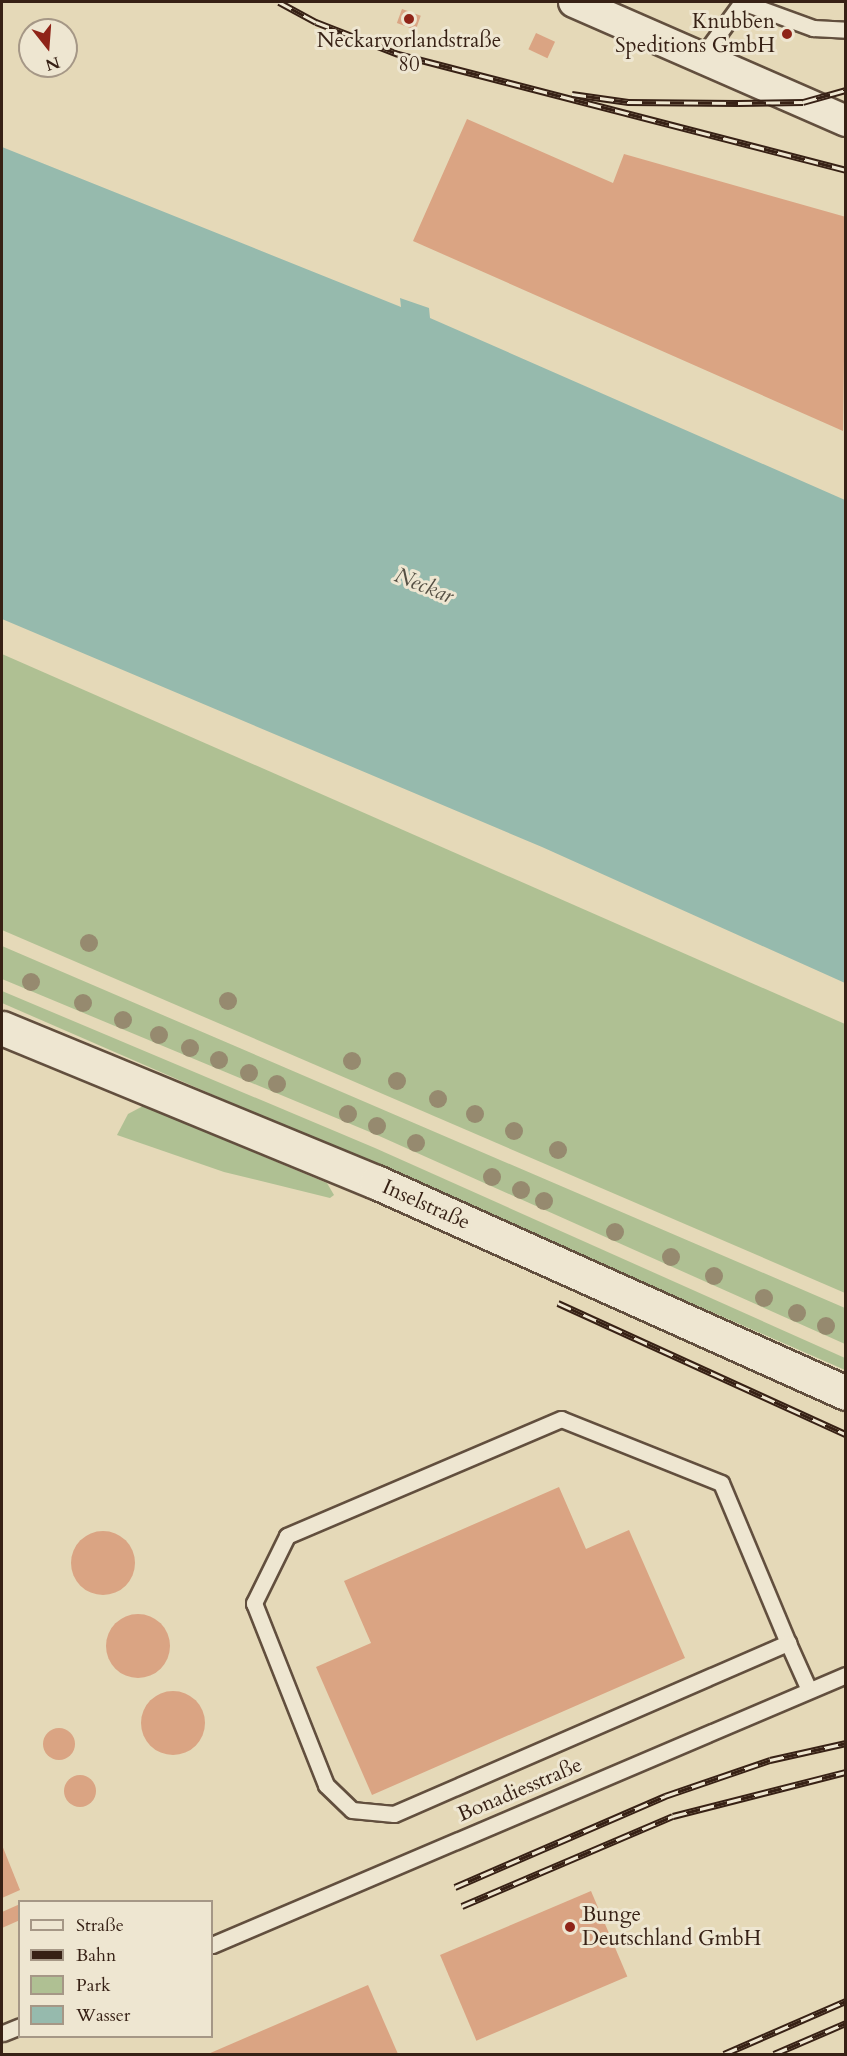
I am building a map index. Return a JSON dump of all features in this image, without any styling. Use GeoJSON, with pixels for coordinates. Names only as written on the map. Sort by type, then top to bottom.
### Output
{"type":"FeatureCollection","features":[{"type":"Feature","properties":{"kind":"street"},"geometry":{"type":"LineString","coordinates":[[574,2],[846,121]]}},
{"type":"Feature","properties":{"kind":"street","name":"Inselstraße"},"geometry":{"type":"LineString","coordinates":[[2,1028],[376,1182],[846,1393]]}},
{"type":"Feature","properties":{"kind":"lane"},"geometry":{"type":"LineString","coordinates":[[701,58],[742,2],[813,28],[846,30]]}},
{"type":"Feature","properties":{"kind":"lane"},"geometry":{"type":"LineString","coordinates":[[788,1643],[394,1814],[352,1810],[326,1785],[254,1603],[287,1536],[561,1419],[721,1483],[810,1690]]}},
{"type":"Feature","properties":{"kind":"lane","name":"Bonadiesstraße"},"geometry":{"type":"LineString","coordinates":[[213,1945],[846,1675]]}},
{"type":"Feature","properties":{"kind":"lane"},"geometry":{"type":"LineString","coordinates":[[3,2033],[18,2027]]}},
{"type":"Feature","properties":{"kind":"green space"},"geometry":{"type":"Polygon","coordinates":[[[2,654],[845,1024],[845,1293],[2,930],[2,654]]]}},
{"type":"Feature","properties":{"kind":"green space"},"geometry":{"type":"Polygon","coordinates":[[[2,946],[845,1308],[845,1344],[377,1135],[2,979],[2,946]]]}},
{"type":"Feature","properties":{"kind":"green space"},"geometry":{"type":"Polygon","coordinates":[[[2,991],[375,1148],[845,1358],[845,1370],[2,1003],[2,991]]]}},
{"type":"Feature","properties":{"kind":"green space"},"geometry":{"type":"Polygon","coordinates":[[[143,1106],[327,1183],[334,1195],[330,1198],[224,1172],[117,1135],[128,1114],[143,1106]]]}},
{"type":"Feature","properties":{"kind":"water","name":"Neckar"},"geometry":{"type":"Polygon","coordinates":[[[2,147],[401,307],[400,298],[429,308],[430,318],[845,500],[845,983],[542,847],[2,619],[2,147]]]}},
{"type":"Feature","properties":{"kind":"building","name":"Neckarvorlandstraße 80"},"geometry":{"type":"Polygon","coordinates":[[[402,9],[421,16],[416,30],[397,23],[402,9]]]}},
{"type":"Feature","properties":{"kind":"building"},"geometry":{"type":"Polygon","coordinates":[[[536,33],[555,42],[547,58],[528,49],[536,33]]]}},
{"type":"Feature","properties":{"kind":"building"},"geometry":{"type":"Polygon","coordinates":[[[467,119],[613,183],[624,154],[846,217],[843,431],[413,241],[467,119]]]}},
{"type":"Feature","properties":{"kind":"building"},"geometry":{"type":"Polygon","coordinates":[[[559,1487],[586,1549],[629,1530],[685,1658],[372,1795],[316,1667],[371,1643],[344,1581],[559,1487]]]}},
{"type":"Feature","properties":{"kind":"building"},"geometry":{"type":"Polygon","coordinates":[[[103,1531],[115,1533],[126,1540],[133,1551],[135,1563],[133,1575],[126,1586],[115,1593],[103,1595],[91,1593],[80,1586],[73,1575],[71,1563],[73,1551],[80,1540],[91,1533],[103,1531]]]}},
{"type":"Feature","properties":{"kind":"building"},"geometry":{"type":"Polygon","coordinates":[[[132,1614],[144,1614],[161,1623],[168,1634],[170,1646],[168,1658],[161,1669],[144,1678],[132,1678],[120,1673],[111,1664],[106,1652],[106,1640],[111,1628],[120,1619],[132,1614]]]}},
{"type":"Feature","properties":{"kind":"building"},"geometry":{"type":"Polygon","coordinates":[[[173,1691],[185,1693],[196,1700],[203,1711],[205,1723],[203,1735],[196,1746],[185,1753],[173,1755],[161,1753],[150,1746],[143,1735],[141,1723],[143,1711],[150,1700],[161,1693],[173,1691]]]}},
{"type":"Feature","properties":{"kind":"building"},"geometry":{"type":"Polygon","coordinates":[[[59,1728],[70,1733],[75,1744],[70,1755],[59,1760],[48,1755],[43,1744],[48,1733],[59,1728]]]}},
{"type":"Feature","properties":{"kind":"building"},"geometry":{"type":"Polygon","coordinates":[[[80,1775],[91,1780],[96,1791],[91,1802],[80,1807],[69,1802],[64,1791],[69,1780],[80,1775]]]}},
{"type":"Feature","properties":{"kind":"building"},"geometry":{"type":"Polygon","coordinates":[[[2,1845],[20,1890],[2,1898],[2,1845]]]}},
{"type":"Feature","properties":{"kind":"building"},"geometry":{"type":"Polygon","coordinates":[[[591,1891],[627,1977],[476,2041],[440,1955],[591,1891]]]}},
{"type":"Feature","properties":{"kind":"building"},"geometry":{"type":"Polygon","coordinates":[[[18,1905],[18,1921],[2,1928],[2,1912],[18,1905]]]}},
{"type":"Feature","properties":{"kind":"building"},"geometry":{"type":"Polygon","coordinates":[[[368,1985],[398,2054],[208,2054],[368,1985]]]}},
{"type":"Feature","properties":{"kind":"railway"},"geometry":{"type":"LineString","coordinates":[[279,2],[316,22],[398,54],[846,170]]}},
{"type":"Feature","properties":{"kind":"railway"},"geometry":{"type":"LineString","coordinates":[[572,94],[628,102],[738,103],[803,102],[846,90]]}},
{"type":"Feature","properties":{"kind":"railway"},"geometry":{"type":"LineString","coordinates":[[558,1303],[846,1434]]}},
{"type":"Feature","properties":{"kind":"railway"},"geometry":{"type":"LineString","coordinates":[[455,1887],[665,1796],[770,1760],[846,1743]]}},
{"type":"Feature","properties":{"kind":"railway"},"geometry":{"type":"LineString","coordinates":[[462,1906],[673,1816],[846,1772]]}},
{"type":"Feature","properties":{"kind":"railway"},"geometry":{"type":"LineString","coordinates":[[724,2054],[846,2001]]}},
{"type":"Feature","properties":{"kind":"railway"},"geometry":{"type":"LineString","coordinates":[[774,2054],[846,2023]]}},
{"type":"Feature","properties":{"kind":"place","name":"Neckarvorlandstraße 80"},"geometry":{"type":"Point","coordinates":[409,19]}},
{"type":"Feature","properties":{"kind":"place","name":"Knubben Speditions GmbH"},"geometry":{"type":"Point","coordinates":[787,34]}},
{"type":"Feature","properties":{"kind":"place","name":"Bunge Deutschland GmbH"},"geometry":{"type":"Point","coordinates":[570,1927]}}]}
